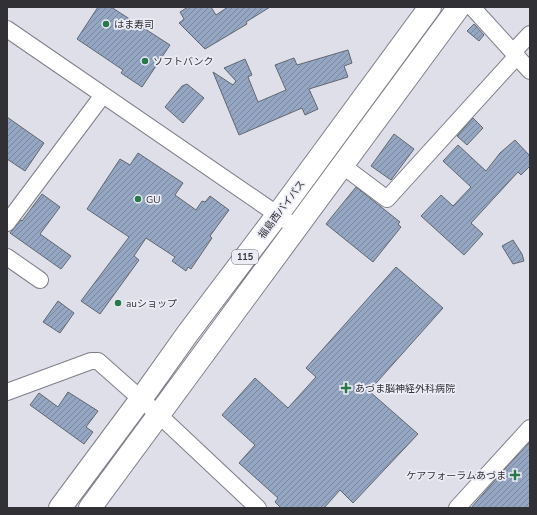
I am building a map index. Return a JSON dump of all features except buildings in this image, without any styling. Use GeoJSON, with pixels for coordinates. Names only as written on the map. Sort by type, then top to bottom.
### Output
{"type":"FeatureCollection","features":[{"type":"Feature","properties":{"kind":"highway","name":"福島西バイパス"},"geometry":{"type":"LineString","coordinates":[[60,508],[430,7]]}},
{"type":"Feature","properties":{"kind":"highway","name":"115"},"geometry":{"type":"LineString","coordinates":[[90,508],[460,7]]}},
{"type":"Feature","properties":{"kind":"street"},"geometry":{"type":"LineString","coordinates":[[472,7],[530,71]]}},
{"type":"Feature","properties":{"kind":"street"},"geometry":{"type":"LineString","coordinates":[[7,29],[297,228]]}},
{"type":"Feature","properties":{"kind":"street"},"geometry":{"type":"LineString","coordinates":[[343,166],[387,199],[515,54],[530,34]]}},
{"type":"Feature","properties":{"kind":"street"},"geometry":{"type":"LineString","coordinates":[[7,223],[103,95]]}},
{"type":"Feature","properties":{"kind":"street"},"geometry":{"type":"LineString","coordinates":[[7,256],[40,280]]}},
{"type":"Feature","properties":{"kind":"street"},"geometry":{"type":"LineString","coordinates":[[7,392],[91,361],[98,361],[140,400],[159,415],[258,508]]}},
{"type":"Feature","properties":{"kind":"street"},"geometry":{"type":"LineString","coordinates":[[457,508],[530,428]]}},
{"type":"Feature","properties":{"kind":"place","name":"はま寿司"},"geometry":{"type":"Point","coordinates":[106,24]}},
{"type":"Feature","properties":{"kind":"place","name":"ソフトバンク"},"geometry":{"type":"Point","coordinates":[145,61]}},
{"type":"Feature","properties":{"kind":"place","name":"GU"},"geometry":{"type":"Point","coordinates":[138,199]}},
{"type":"Feature","properties":{"kind":"place","name":"auショップ"},"geometry":{"type":"Point","coordinates":[118,303]}},
{"type":"Feature","properties":{"kind":"place","name":"あづま脳神経外科病院"},"geometry":{"type":"Point","coordinates":[346,388]}},
{"type":"Feature","properties":{"kind":"place","name":"ケアフォーラムあづま"},"geometry":{"type":"Point","coordinates":[515,475]}}]}
